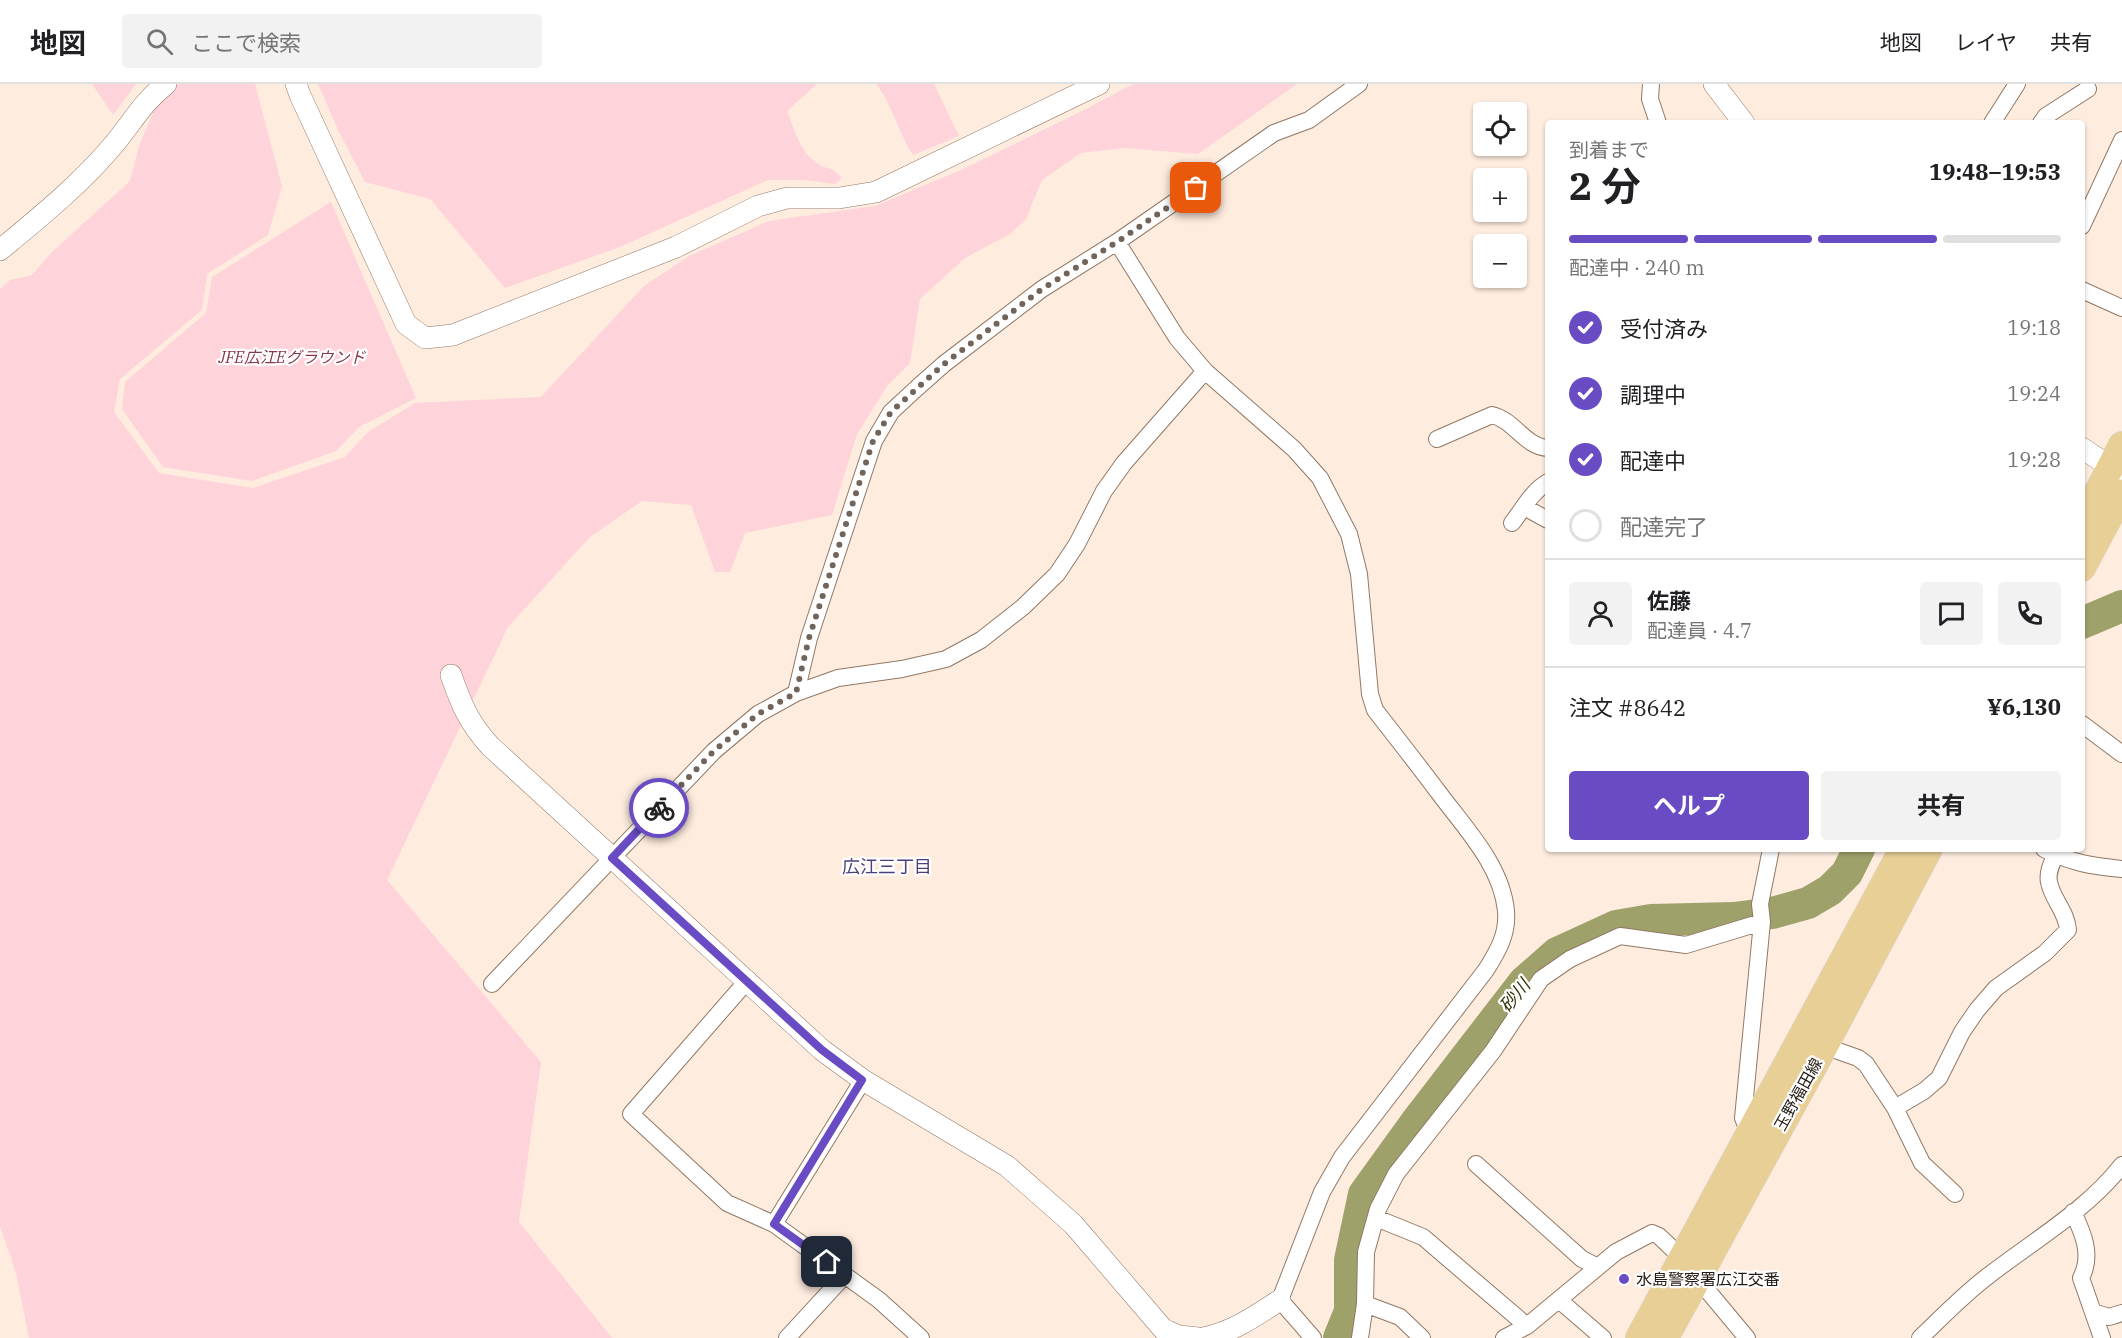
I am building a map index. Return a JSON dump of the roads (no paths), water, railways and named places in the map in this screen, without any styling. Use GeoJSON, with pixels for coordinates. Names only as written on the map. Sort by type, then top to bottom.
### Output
{"type":"FeatureCollection","features":[{"type":"Feature","properties":{"kind":"main road"},"geometry":{"type":"LineString","coordinates":[[2085,517],[2118,462]]}},
{"type":"Feature","properties":{"kind":"main road"},"geometry":{"type":"LineString","coordinates":[[2085,562],[2122,493]]}},
{"type":"Feature","properties":{"kind":"main road","name":"玉野福田線"},"geometry":{"type":"LineString","coordinates":[[1665,1338],[1690,1268],[1750,1135],[1901,852]]}},
{"type":"Feature","properties":{"kind":"main road","name":"玉野福田線"},"geometry":{"type":"LineString","coordinates":[[1639,1338],[1690,1268],[1824,1046],[1927,852]]}},
{"type":"Feature","properties":{"kind":"street"},"geometry":{"type":"LineString","coordinates":[[0,250],[80,179],[115,143],[139,109],[166,84]]}},
{"type":"Feature","properties":{"kind":"street"},"geometry":{"type":"LineString","coordinates":[[297,84],[305,106],[406,324],[425,338],[453,335],[665,251],[758,206],[787,198],[839,198],[876,192],[1099,84]]}},
{"type":"Feature","properties":{"kind":"street"},"geometry":{"type":"LineString","coordinates":[[796,693],[809,638],[873,441],[891,412],[944,364],[1042,289],[1117,242],[1274,133],[1309,120],[1359,84]]}},
{"type":"Feature","properties":{"kind":"street"},"geometry":{"type":"LineString","coordinates":[[1651,84],[1650,99],[1657,120]]}},
{"type":"Feature","properties":{"kind":"street"},"geometry":{"type":"LineString","coordinates":[[1714,84],[1742,120]]}},
{"type":"Feature","properties":{"kind":"street"},"geometry":{"type":"LineString","coordinates":[[1994,120],[2011,86]]}},
{"type":"Feature","properties":{"kind":"street"},"geometry":{"type":"LineString","coordinates":[[2044,120],[2046,116],[2088,89]]}},
{"type":"Feature","properties":{"kind":"street"},"geometry":{"type":"LineString","coordinates":[[2085,220],[2122,140]]}},
{"type":"Feature","properties":{"kind":"street"},"geometry":{"type":"LineString","coordinates":[[1117,242],[1177,338],[1204,371],[1294,449],[1320,478],[1348,534],[1359,574],[1370,694],[1375,710],[1475,840],[1502,887],[1507,912],[1503,943],[1486,970],[1342,1157],[1322,1192],[1280,1300],[1239,1327],[1203,1338]]}},
{"type":"Feature","properties":{"kind":"street"},"geometry":{"type":"LineString","coordinates":[[2085,291],[2122,308]]}},
{"type":"Feature","properties":{"kind":"street"},"geometry":{"type":"LineString","coordinates":[[492,984],[714,751],[758,714],[796,693],[838,678],[902,669],[945,659],[981,640],[1023,607],[1057,574],[1077,544],[1104,491],[1124,463],[1204,371]]}},
{"type":"Feature","properties":{"kind":"street"},"geometry":{"type":"LineString","coordinates":[[1437,439],[1492,415],[1501,417],[1534,444],[1545,447]]}},
{"type":"Feature","properties":{"kind":"street"},"geometry":{"type":"LineString","coordinates":[[2085,449],[2118,462]]}},
{"type":"Feature","properties":{"kind":"street"},"geometry":{"type":"LineString","coordinates":[[1512,523],[1524,507],[1526,500],[1545,484]]}},
{"type":"Feature","properties":{"kind":"street"},"geometry":{"type":"LineString","coordinates":[[1524,507],[1545,518]]}},
{"type":"Feature","properties":{"kind":"street"},"geometry":{"type":"LineString","coordinates":[[451,675],[464,710],[475,730],[822,1050],[862,1080],[1007,1166],[1073,1224],[1163,1329],[1179,1336],[1198,1338]]}},
{"type":"Feature","properties":{"kind":"street"},"geometry":{"type":"LineString","coordinates":[[2085,726],[2122,754]]}},
{"type":"Feature","properties":{"kind":"street"},"geometry":{"type":"LineString","coordinates":[[1750,1135],[1743,1121],[1762,922],[1760,904],[1770,852]]}},
{"type":"Feature","properties":{"kind":"street"},"geometry":{"type":"LineString","coordinates":[[1896,1108],[1924,1091],[1939,1078],[1962,1032],[1996,988],[2045,953],[2068,930],[2067,922],[2048,882],[2050,852],[2071,861],[2096,867],[2122,869]]}},
{"type":"Feature","properties":{"kind":"street"},"geometry":{"type":"LineString","coordinates":[[1360,1338],[1365,1304],[1366,1252],[1376,1218],[1396,1174],[1459,1097],[1541,979],[1570,959],[1620,936],[1686,945],[1762,922]]}},
{"type":"Feature","properties":{"kind":"street"},"geometry":{"type":"LineString","coordinates":[[747,981],[632,1114],[727,1203],[774,1224],[879,1300],[921,1338]]}},
{"type":"Feature","properties":{"kind":"street"},"geometry":{"type":"LineString","coordinates":[[1824,1046],[1857,1058],[1866,1064],[1896,1108],[1922,1163],[1955,1194]]}},
{"type":"Feature","properties":{"kind":"street"},"geometry":{"type":"LineString","coordinates":[[774,1224],[862,1080]]}},
{"type":"Feature","properties":{"kind":"street"},"geometry":{"type":"LineString","coordinates":[[1476,1164],[1582,1259],[1598,1267]]}},
{"type":"Feature","properties":{"kind":"street"},"geometry":{"type":"LineString","coordinates":[[1920,1338],[1985,1277],[2073,1212],[2113,1177],[2122,1165]]}},
{"type":"Feature","properties":{"kind":"street"},"geometry":{"type":"LineString","coordinates":[[2073,1212],[2086,1241],[2084,1272],[2081,1278],[2102,1338]]}},
{"type":"Feature","properties":{"kind":"street"},"geometry":{"type":"LineString","coordinates":[[1376,1218],[1423,1237],[1527,1326]]}},
{"type":"Feature","properties":{"kind":"street"},"geometry":{"type":"LineString","coordinates":[[1504,1338],[1527,1326],[1616,1252],[1652,1233],[1666,1243],[1690,1268],[1747,1338]]}},
{"type":"Feature","properties":{"kind":"street"},"geometry":{"type":"LineString","coordinates":[[787,1338],[845,1275]]}},
{"type":"Feature","properties":{"kind":"street"},"geometry":{"type":"LineString","coordinates":[[1280,1300],[1313,1338]]}},
{"type":"Feature","properties":{"kind":"street"},"geometry":{"type":"LineString","coordinates":[[1558,1300],[1603,1338]]}},
{"type":"Feature","properties":{"kind":"street"},"geometry":{"type":"LineString","coordinates":[[1365,1304],[1400,1317],[1422,1338]]}},
{"type":"Feature","properties":{"kind":"street"},"geometry":{"type":"LineString","coordinates":[[2093,1312],[2109,1317],[2122,1313]]}},
{"type":"Feature","properties":{"kind":"waterway","name":"砂川"},"geometry":{"type":"LineString","coordinates":[[2085,622],[2122,606]]}},
{"type":"Feature","properties":{"kind":"waterway","name":"砂川"},"geometry":{"type":"LineString","coordinates":[[1339,1338],[1350,1311],[1350,1260],[1364,1194],[1416,1122],[1524,982],[1557,953],[1616,926],[1651,920],[1734,918],[1772,913],[1808,903],[1830,890],[1847,873],[1858,852]]}},
{"type":"Feature","properties":{"kind":"place","name":"水島警察署広江交番"},"geometry":{"type":"Point","coordinates":[1624,1279]}},
{"type":"Feature","properties":{"kind":"district","name":"広江三丁目"},"geometry":{"type":"Point","coordinates":[887,867]}},
{"type":"Feature","properties":{"kind":"park label","name":"JFE広江Eグラウンド"},"geometry":{"type":"Point","coordinates":[292,357]}}]}
